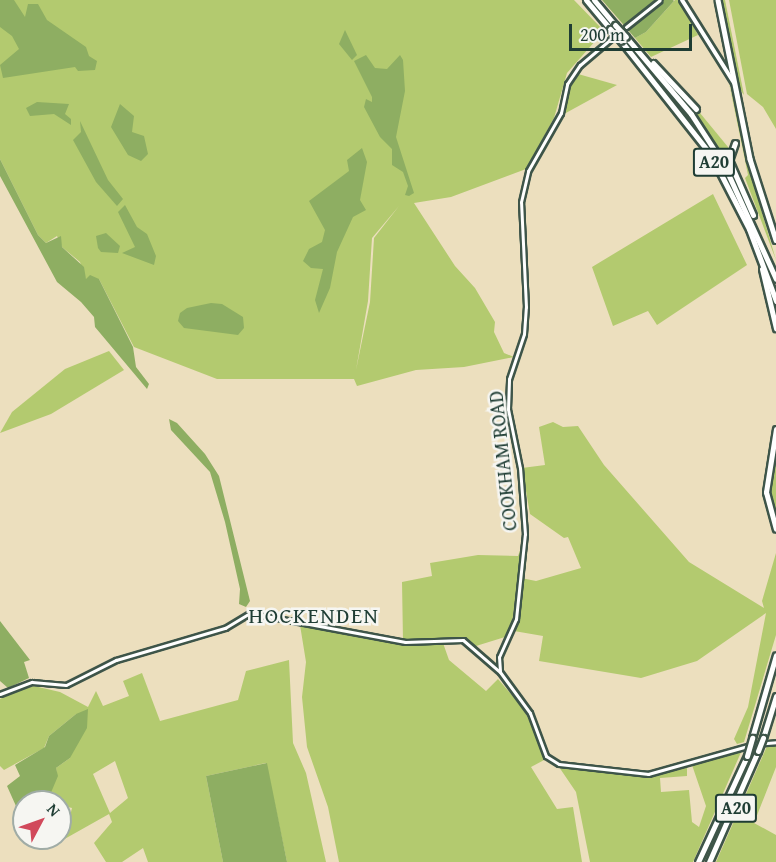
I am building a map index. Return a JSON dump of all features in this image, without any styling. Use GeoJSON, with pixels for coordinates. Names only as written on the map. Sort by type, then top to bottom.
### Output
{"type":"FeatureCollection","features":[{"type":"Feature","properties":{"kind":"highway","name":"A20"},"geometry":{"type":"LineString","coordinates":[[586,0],[711,155],[758,249],[776,301]]}},
{"type":"Feature","properties":{"kind":"highway","name":"A20"},"geometry":{"type":"LineString","coordinates":[[594,0],[636,48],[707,138],[760,236],[776,279]]}},
{"type":"Feature","properties":{"kind":"highway"},"geometry":{"type":"LineString","coordinates":[[636,48],[696,109]]}},
{"type":"Feature","properties":{"kind":"highway"},"geometry":{"type":"LineString","coordinates":[[735,143],[729,150],[729,160],[760,236]]}},
{"type":"Feature","properties":{"kind":"highway","name":"A20"},"geometry":{"type":"LineString","coordinates":[[758,249],[776,328]]}},
{"type":"Feature","properties":{"kind":"highway"},"geometry":{"type":"LineString","coordinates":[[776,429],[766,492],[776,529]]}},
{"type":"Feature","properties":{"kind":"highway","name":"A20"},"geometry":{"type":"LineString","coordinates":[[698,862],[747,756],[776,655]]}},
{"type":"Feature","properties":{"kind":"highway","name":"A20"},"geometry":{"type":"LineString","coordinates":[[710,862],[758,751],[776,696]]}},
{"type":"Feature","properties":{"kind":"main road"},"geometry":{"type":"LineString","coordinates":[[718,0],[752,167],[776,240]]}},
{"type":"Feature","properties":{"kind":"street"},"geometry":{"type":"LineString","coordinates":[[626,27],[660,0]]}},
{"type":"Feature","properties":{"kind":"street"},"geometry":{"type":"LineString","coordinates":[[682,0],[734,84]]}},
{"type":"Feature","properties":{"kind":"street","name":"COOKHAM ROAD"},"geometry":{"type":"LineString","coordinates":[[500,672],[499,657],[516,619],[525,534],[521,480],[508,409],[509,379],[524,334],[526,308],[521,202],[528,171],[554,128],[567,84],[580,65],[612,38]]}},
{"type":"Feature","properties":{"kind":"street"},"geometry":{"type":"LineString","coordinates":[[0,694],[35,683],[66,685],[116,660],[219,630],[250,613],[405,642],[456,638],[500,672],[530,713],[546,756],[559,764],[648,774],[747,746],[776,742]]}},
{"type":"Feature","properties":{"kind":"street"},"geometry":{"type":"LineString","coordinates":[[489,662],[499,657]]}},
{"type":"Feature","properties":{"kind":"green space"},"geometry":{"type":"Polygon","coordinates":[[[0,0],[574,0],[604,31],[567,73],[554,118],[526,169],[451,197],[414,203],[455,266],[475,288],[495,322],[494,332],[504,353],[514,357],[464,367],[416,370],[357,386],[354,379],[217,379],[134,347],[99,279],[86,280],[80,262],[62,247],[57,236],[46,243],[38,235],[0,159],[0,0]],[[399,206],[372,238],[368,301],[356,370],[370,302],[374,238],[399,206]]]}},
{"type":"Feature","properties":{"kind":"green space"},"geometry":{"type":"Polygon","coordinates":[[[0,0],[14,0],[25,17],[28,4],[38,4],[47,20],[86,47],[89,56],[97,61],[95,70],[78,71],[75,67],[3,78],[0,65],[19,49],[12,36],[0,27],[0,0]]]}},
{"type":"Feature","properties":{"kind":"green space"},"geometry":{"type":"Polygon","coordinates":[[[602,0],[674,1],[646,32],[635,38],[602,0]]]}},
{"type":"Feature","properties":{"kind":"green space"},"geometry":{"type":"Polygon","coordinates":[[[675,0],[679,0],[698,35],[651,57],[635,38],[646,32],[675,0]]]}},
{"type":"Feature","properties":{"kind":"green space"},"geometry":{"type":"Polygon","coordinates":[[[721,0],[725,0],[744,95],[736,84],[721,0]]]}},
{"type":"Feature","properties":{"kind":"green space"},"geometry":{"type":"Polygon","coordinates":[[[729,0],[776,0],[776,129],[763,107],[747,94],[729,0]]]}},
{"type":"Feature","properties":{"kind":"green space"},"geometry":{"type":"Polygon","coordinates":[[[345,30],[357,55],[352,60],[339,44],[345,30]]]}},
{"type":"Feature","properties":{"kind":"green space"},"geometry":{"type":"Polygon","coordinates":[[[366,55],[375,68],[387,69],[400,55],[403,60],[405,91],[396,137],[414,193],[409,196],[405,195],[408,186],[403,172],[392,165],[392,149],[380,137],[364,107],[366,99],[372,102],[372,97],[354,61],[366,55]]]}},
{"type":"Feature","properties":{"kind":"green space"},"geometry":{"type":"Polygon","coordinates":[[[578,74],[617,85],[564,114],[570,85],[578,74]]]}},
{"type":"Feature","properties":{"kind":"green space"},"geometry":{"type":"Polygon","coordinates":[[[728,78],[753,182],[776,260],[745,178],[748,175],[728,78]]]}},
{"type":"Feature","properties":{"kind":"green space"},"geometry":{"type":"Polygon","coordinates":[[[37,102],[69,104],[65,114],[71,119],[71,125],[54,114],[30,116],[26,108],[37,102]]]}},
{"type":"Feature","properties":{"kind":"green space"},"geometry":{"type":"Polygon","coordinates":[[[120,104],[134,116],[132,132],[144,136],[148,154],[141,161],[128,155],[111,127],[120,104]]]}},
{"type":"Feature","properties":{"kind":"green space"},"geometry":{"type":"Polygon","coordinates":[[[690,106],[700,113],[728,147],[727,162],[690,106]]]}},
{"type":"Feature","properties":{"kind":"green space"},"geometry":{"type":"Polygon","coordinates":[[[80,121],[108,180],[123,199],[117,206],[96,182],[73,140],[81,132],[80,121]]]}},
{"type":"Feature","properties":{"kind":"green space"},"geometry":{"type":"Polygon","coordinates":[[[362,148],[367,162],[360,200],[366,210],[353,217],[337,252],[330,288],[319,313],[315,300],[323,269],[311,268],[303,261],[309,249],[322,242],[325,230],[309,201],[349,171],[347,160],[362,148]]]}},
{"type":"Feature","properties":{"kind":"green space"},"geometry":{"type":"Polygon","coordinates":[[[0,159],[38,235],[46,243],[61,236],[62,247],[84,267],[86,279],[90,275],[99,279],[133,347],[136,367],[149,384],[147,389],[95,327],[94,317],[81,302],[57,282],[0,176],[0,159]]]}},
{"type":"Feature","properties":{"kind":"green space"},"geometry":{"type":"Polygon","coordinates":[[[713,194],[747,265],[657,325],[648,311],[613,326],[592,267],[713,194]]]}},
{"type":"Feature","properties":{"kind":"green space"},"geometry":{"type":"Polygon","coordinates":[[[125,205],[137,227],[147,234],[156,256],[154,265],[122,253],[135,247],[118,212],[125,205]]]}},
{"type":"Feature","properties":{"kind":"green space"},"geometry":{"type":"Polygon","coordinates":[[[106,233],[120,246],[118,253],[101,252],[98,248],[96,236],[106,233]]]}},
{"type":"Feature","properties":{"kind":"green space"},"geometry":{"type":"Polygon","coordinates":[[[211,303],[222,304],[243,317],[244,328],[238,335],[184,328],[178,321],[180,313],[187,308],[211,303]]]}},
{"type":"Feature","properties":{"kind":"green space"},"geometry":{"type":"Polygon","coordinates":[[[109,351],[124,370],[51,414],[0,433],[12,412],[65,369],[109,351]]]}},
{"type":"Feature","properties":{"kind":"green space"},"geometry":{"type":"Polygon","coordinates":[[[169,419],[177,423],[205,454],[219,476],[250,601],[246,607],[239,604],[240,589],[225,522],[210,472],[171,430],[169,419]]]}},
{"type":"Feature","properties":{"kind":"green space"},"geometry":{"type":"Polygon","coordinates":[[[553,422],[563,427],[578,426],[604,465],[689,562],[764,608],[762,601],[776,553],[776,635],[744,742],[737,744],[734,739],[748,707],[766,613],[697,661],[641,678],[539,661],[543,636],[514,631],[521,578],[536,581],[581,568],[568,537],[564,538],[530,514],[522,468],[545,465],[539,427],[553,422]]]}},
{"type":"Feature","properties":{"kind":"green space"},"geometry":{"type":"Polygon","coordinates":[[[776,444],[776,522],[769,487],[776,444]]]}},
{"type":"Feature","properties":{"kind":"green space"},"geometry":{"type":"Polygon","coordinates":[[[523,542],[511,631],[505,637],[476,646],[456,637],[403,641],[402,582],[432,576],[430,563],[478,555],[518,556],[523,542]]]}},
{"type":"Feature","properties":{"kind":"green space"},"geometry":{"type":"Polygon","coordinates":[[[0,621],[30,660],[24,662],[29,678],[8,688],[0,681],[0,621]]]}},
{"type":"Feature","properties":{"kind":"green space"},"geometry":{"type":"Polygon","coordinates":[[[300,625],[407,645],[443,643],[449,660],[486,691],[498,679],[523,708],[539,739],[546,759],[531,767],[557,809],[573,807],[582,862],[339,862],[328,807],[307,747],[302,697],[306,662],[300,625]]]}},
{"type":"Feature","properties":{"kind":"green space"},"geometry":{"type":"Polygon","coordinates":[[[289,660],[293,743],[306,773],[326,862],[287,862],[266,763],[206,776],[223,862],[148,862],[143,848],[122,862],[106,862],[94,843],[112,822],[109,814],[72,835],[72,790],[50,790],[57,776],[56,768],[70,758],[76,714],[49,736],[44,748],[4,770],[0,766],[0,699],[19,689],[34,686],[60,692],[88,707],[96,691],[103,706],[129,696],[123,681],[142,673],[160,721],[238,700],[246,671],[289,660]],[[115,761],[93,774],[110,813],[128,798],[115,761]]]}},
{"type":"Feature","properties":{"kind":"green space"},"geometry":{"type":"Polygon","coordinates":[[[88,709],[87,728],[70,758],[56,768],[58,776],[52,790],[12,790],[12,797],[7,786],[20,776],[15,765],[45,747],[49,736],[76,714],[88,709]]]}},
{"type":"Feature","properties":{"kind":"green space"},"geometry":{"type":"Polygon","coordinates":[[[768,744],[776,746],[776,767],[754,823],[776,835],[776,862],[716,862],[768,744]]]}},
{"type":"Feature","properties":{"kind":"green space"},"geometry":{"type":"Polygon","coordinates":[[[742,750],[693,862],[590,862],[576,792],[559,767],[648,776],[687,766],[687,776],[660,778],[661,792],[689,790],[692,822],[699,827],[706,806],[692,765],[742,750]]]}},
{"type":"Feature","properties":{"kind":"green space"},"geometry":{"type":"Polygon","coordinates":[[[267,763],[287,862],[223,862],[206,776],[267,763]]]}},
{"type":"Feature","properties":{"kind":"district","name":"HOCKENDEN"},"geometry":{"type":"Point","coordinates":[314,616]}}]}
